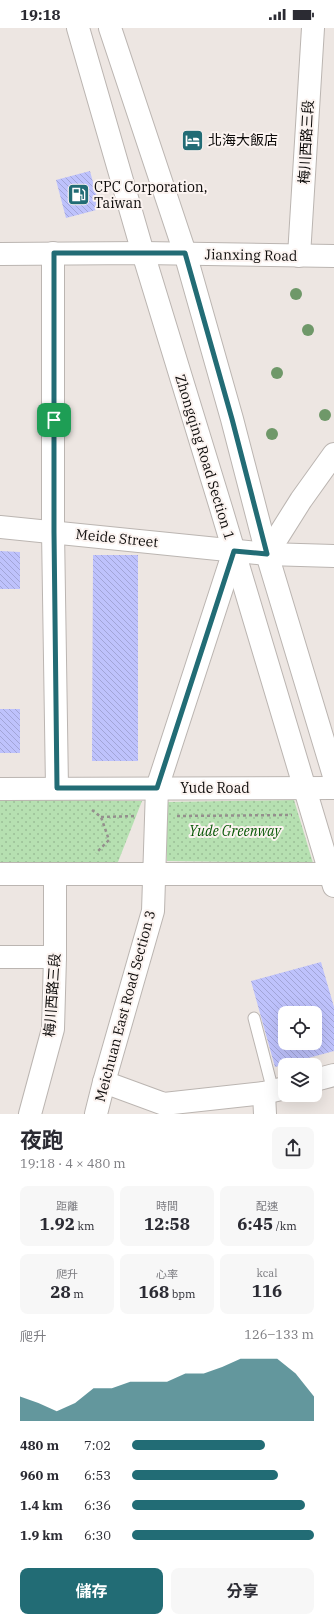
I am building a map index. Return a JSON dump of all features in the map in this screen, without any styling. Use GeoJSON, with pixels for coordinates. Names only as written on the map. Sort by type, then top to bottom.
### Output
{"type":"FeatureCollection","features":[{"type":"Feature","properties":{"kind":"street","name":"Zhongqing Road Section 1"},"geometry":{"type":"LineString","coordinates":[[78,28],[143,253],[234,551],[312,815],[333,878]]}},
{"type":"Feature","properties":{"kind":"street"},"geometry":{"type":"LineString","coordinates":[[110,28],[185,253],[232,419],[267,554],[334,776]]}},
{"type":"Feature","properties":{"kind":"street","name":"梅川西路三段"},"geometry":{"type":"LineString","coordinates":[[299,256],[313,28]]}},
{"type":"Feature","properties":{"kind":"street"},"geometry":{"type":"LineString","coordinates":[[54,253],[54,532],[57,788]]}},
{"type":"Feature","properties":{"kind":"street","name":"Jianxing Road"},"geometry":{"type":"LineString","coordinates":[[0,254],[185,253],[334,256]]}},
{"type":"Feature","properties":{"kind":"street"},"geometry":{"type":"LineString","coordinates":[[267,554],[301,500],[334,454]]}},
{"type":"Feature","properties":{"kind":"street","name":"Meide Street"},"geometry":{"type":"LineString","coordinates":[[0,527],[267,554]]}},
{"type":"Feature","properties":{"kind":"street","name":"Meichuan East Road Section 3"},"geometry":{"type":"LineString","coordinates":[[96,1114],[153,911],[157,788],[234,551]]}},
{"type":"Feature","properties":{"kind":"street"},"geometry":{"type":"LineString","coordinates":[[267,554],[334,556]]}},
{"type":"Feature","properties":{"kind":"street","name":"Yude Road"},"geometry":{"type":"LineString","coordinates":[[0,789],[334,788]]}},
{"type":"Feature","properties":{"kind":"street"},"geometry":{"type":"LineString","coordinates":[[0,874],[154,874],[333,878]]}},
{"type":"Feature","properties":{"kind":"street","name":"梅川西路三段"},"geometry":{"type":"LineString","coordinates":[[30,1114],[53,1029],[55,874]]}},
{"type":"Feature","properties":{"kind":"street"},"geometry":{"type":"LineString","coordinates":[[0,957],[55,957]]}},
{"type":"Feature","properties":{"kind":"street"},"geometry":{"type":"LineString","coordinates":[[322,1078],[334,1075]]}},
{"type":"Feature","properties":{"kind":"street"},"geometry":{"type":"LineString","coordinates":[[104,1082],[164,1104],[274,1091],[265,1114]]}},
{"type":"Feature","properties":{"kind":"lane"},"geometry":{"type":"LineString","coordinates":[[254,1018],[274,1091]]}},
{"type":"Feature","properties":{"kind":"path"},"geometry":{"type":"LineString","coordinates":[[88,807],[101,818],[109,840],[95,854]]}},
{"type":"Feature","properties":{"kind":"path"},"geometry":{"type":"LineString","coordinates":[[101,818],[156,816],[312,815]]}},
{"type":"Feature","properties":{"kind":"green space"},"geometry":{"type":"Polygon","coordinates":[[[0,800],[142,801],[118,862],[0,863],[0,800]]]}},
{"type":"Feature","properties":{"kind":"green space","name":"Yude Greenway"},"geometry":{"type":"Polygon","coordinates":[[[294,800],[313,863],[167,861],[167,802],[294,800]]]}},
{"type":"Feature","properties":{"kind":"building","name":"CPC Corporation, Taiwan"},"geometry":{"type":"Polygon","coordinates":[[[90,171],[100,209],[66,218],[56,180],[90,171]]]}},
{"type":"Feature","properties":{"kind":"building"},"geometry":{"type":"Polygon","coordinates":[[[0,551],[20,552],[20,589],[0,589],[0,551]]]}},
{"type":"Feature","properties":{"kind":"building"},"geometry":{"type":"Polygon","coordinates":[[[93,555],[138,555],[138,761],[92,761],[93,555]]]}},
{"type":"Feature","properties":{"kind":"building"},"geometry":{"type":"Polygon","coordinates":[[[0,709],[20,709],[20,753],[0,753],[0,709]]]}},
{"type":"Feature","properties":{"kind":"building"},"geometry":{"type":"Polygon","coordinates":[[[321,962],[334,1007],[334,1051],[308,1058],[278,1058],[278,1066],[275,1067],[251,981],[321,962]]]}},
{"type":"Feature","properties":{"kind":"place","name":"北海大飯店"},"geometry":{"type":"Point","coordinates":[193,140]}},
{"type":"Feature","properties":{"kind":"place","name":"CPC Corporation, Taiwan"},"geometry":{"type":"Point","coordinates":[78,195]}},
{"type":"Feature","properties":{"kind":"route"},"geometry":{"type":"LineString","coordinates":[[54,253],[185,253],[232,419],[267,554],[234,551],[157,788],[57,788],[54,420],[54,253]]}}]}
